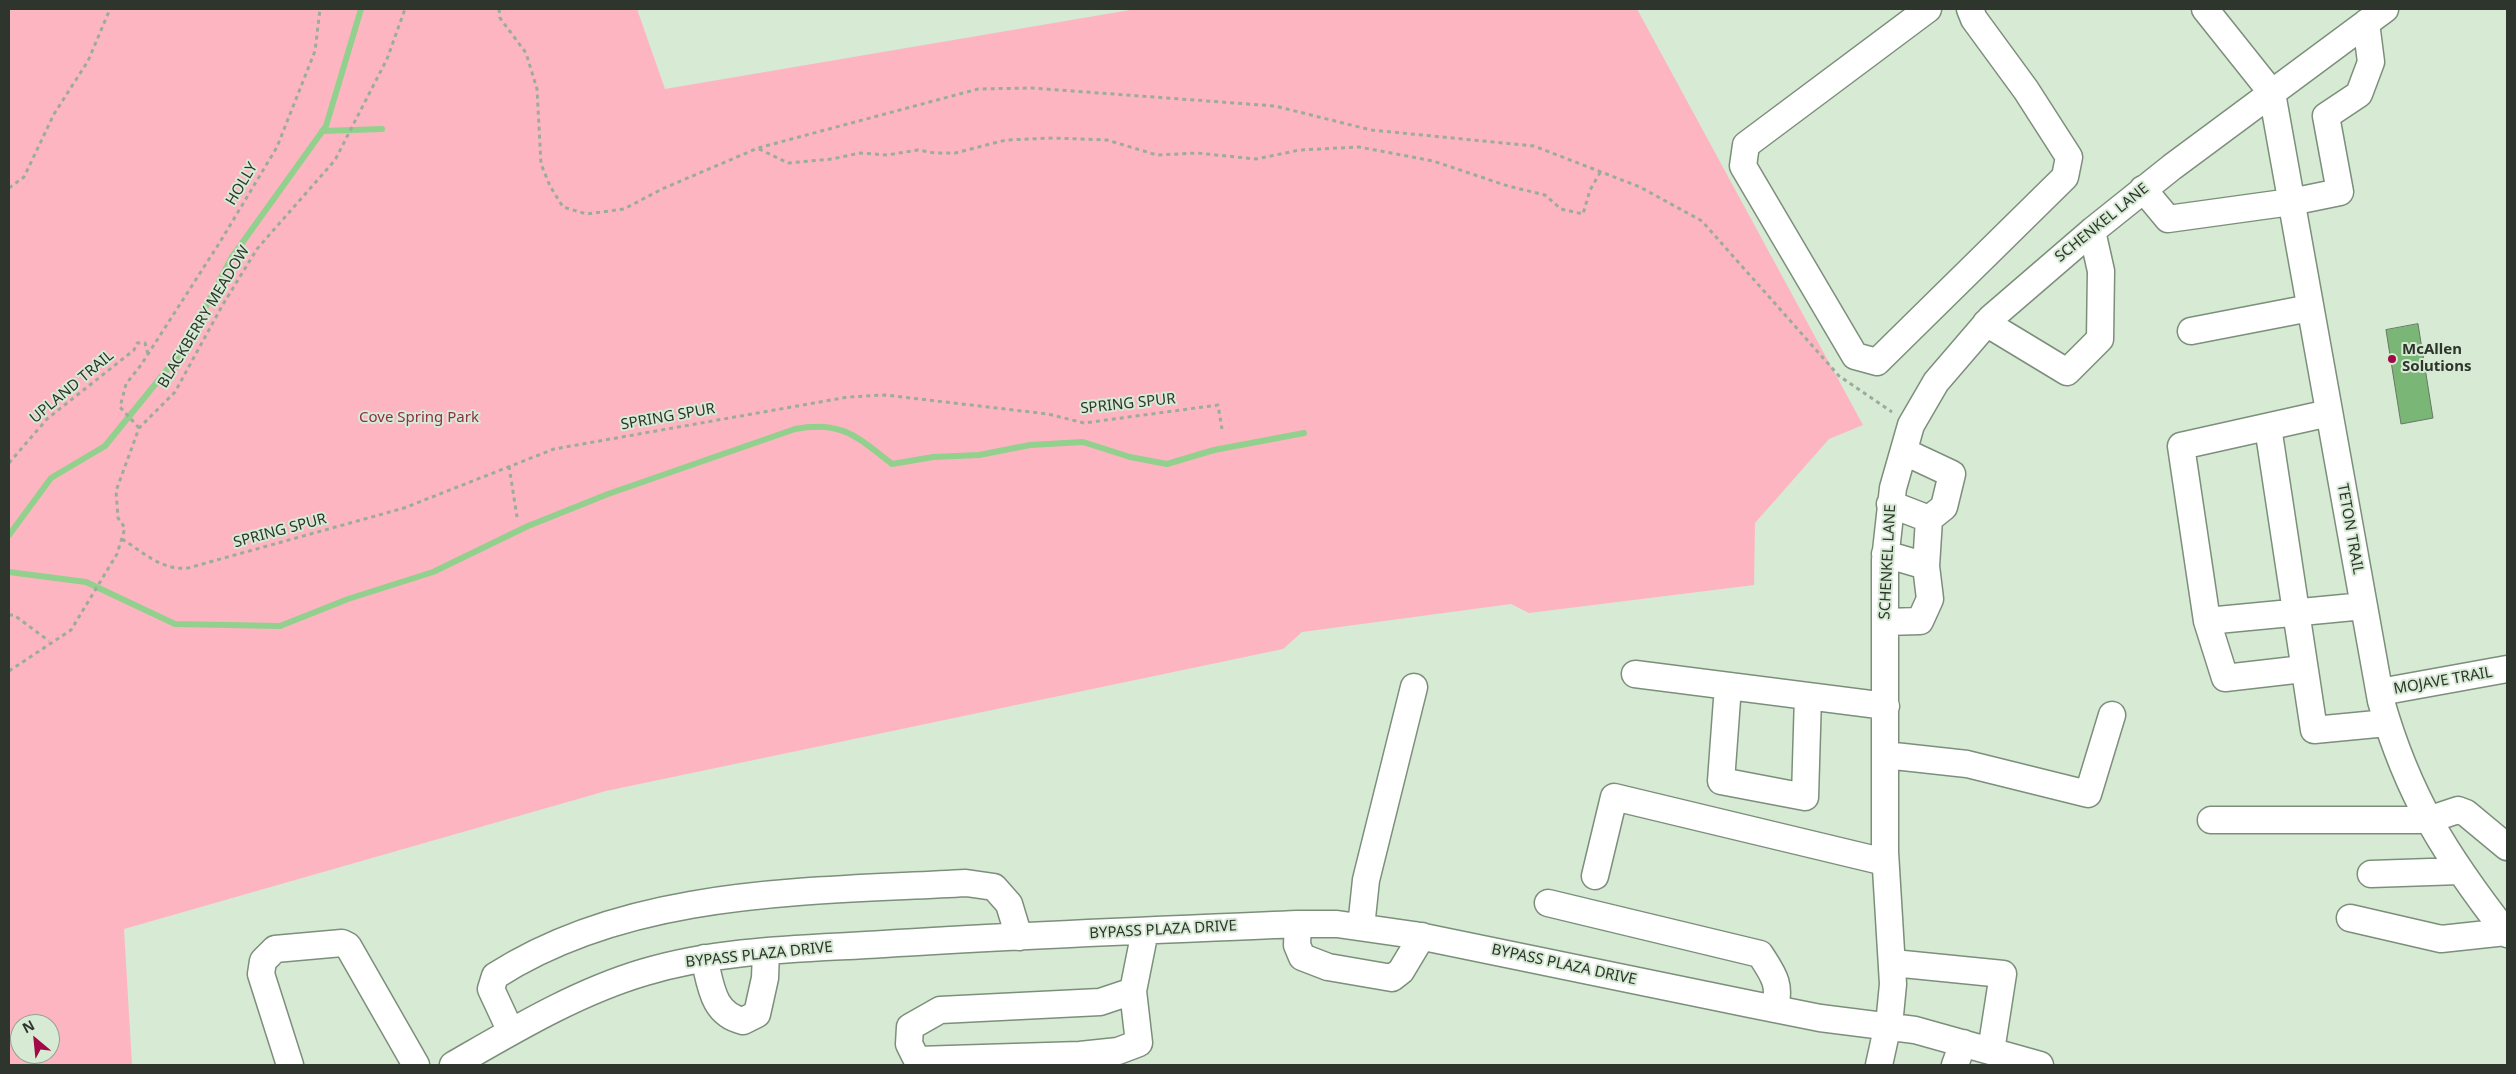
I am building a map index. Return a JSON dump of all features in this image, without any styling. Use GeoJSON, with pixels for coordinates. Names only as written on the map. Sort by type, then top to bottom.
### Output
{"type":"FeatureCollection","features":[{"type":"Feature","properties":{"kind":"street"},"geometry":{"type":"LineString","coordinates":[[1928,9],[1746,145],[1743,166],[1856,356],[1877,362],[2065,177],[2069,157],[2026,90],[1974,19],[1970,9]]}},
{"type":"Feature","properties":{"kind":"street"},"geometry":{"type":"LineString","coordinates":[[2206,9],[2272,94]]}},
{"type":"Feature","properties":{"kind":"street"},"geometry":{"type":"LineString","coordinates":[[2143,189],[2168,219],[2291,202],[2340,192],[2326,116],[2360,94],[2370,62],[2376,16]]}},
{"type":"Feature","properties":{"kind":"street","name":"SCHENKEL LANE"},"geometry":{"type":"LineString","coordinates":[[1879,1065],[1888,1026],[1893,984],[1885,862],[1885,554],[1893,488],[1911,425],[1936,382],[1986,323],[2143,189],[2376,16]]}},
{"type":"Feature","properties":{"kind":"street","name":"TETON TRAIL"},"geometry":{"type":"LineString","coordinates":[[2272,94],[2364,606],[2387,723],[2402,766],[2428,820],[2460,871],[2507,933]]}},
{"type":"Feature","properties":{"kind":"street"},"geometry":{"type":"LineString","coordinates":[[1986,323],[2067,372],[2100,339],[2101,271],[2092,231]]}},
{"type":"Feature","properties":{"kind":"street"},"geometry":{"type":"LineString","coordinates":[[2191,332],[2310,308]]}},
{"type":"Feature","properties":{"kind":"street"},"geometry":{"type":"LineString","coordinates":[[2303,669],[2225,678],[2207,622],[2181,446],[2330,413]]}},
{"type":"Feature","properties":{"kind":"street"},"geometry":{"type":"LineString","coordinates":[[2268,427],[2303,669],[2314,730],[2387,723]]}},
{"type":"Feature","properties":{"kind":"street"},"geometry":{"type":"LineString","coordinates":[[1885,622],[1920,621],[1930,599],[1926,566],[1929,519],[1944,507],[1952,474],[1904,452]]}},
{"type":"Feature","properties":{"kind":"street"},"geometry":{"type":"LineString","coordinates":[[1890,504],[1929,519]]}},
{"type":"Feature","properties":{"kind":"street"},"geometry":{"type":"LineString","coordinates":[[1885,554],[1926,566]]}},
{"type":"Feature","properties":{"kind":"street"},"geometry":{"type":"LineString","coordinates":[[2207,622],[2364,606]]}},
{"type":"Feature","properties":{"kind":"street","name":"MOJAVE TRAIL"},"geometry":{"type":"LineString","coordinates":[[2380,692],[2507,669]]}},
{"type":"Feature","properties":{"kind":"street"},"geometry":{"type":"LineString","coordinates":[[1636,674],[1886,706]]}},
{"type":"Feature","properties":{"kind":"street"},"geometry":{"type":"LineString","coordinates":[[1728,686],[1721,781],[1805,796],[1808,696]]}},
{"type":"Feature","properties":{"kind":"street"},"geometry":{"type":"LineString","coordinates":[[1361,927],[1366,880],[1414,687]]}},
{"type":"Feature","properties":{"kind":"street"},"geometry":{"type":"LineString","coordinates":[[1885,755],[1967,764],[2088,794],[2112,715]]}},
{"type":"Feature","properties":{"kind":"street"},"geometry":{"type":"LineString","coordinates":[[1595,876],[1614,797],[1885,862]]}},
{"type":"Feature","properties":{"kind":"street"},"geometry":{"type":"LineString","coordinates":[[2211,820],[2428,820],[2458,810],[2466,813],[2507,847]]}},
{"type":"Feature","properties":{"kind":"street"},"geometry":{"type":"LineString","coordinates":[[2371,874],[2460,871]]}},
{"type":"Feature","properties":{"kind":"street"},"geometry":{"type":"LineString","coordinates":[[511,1032],[491,989],[495,976],[512,965],[579,934],[666,908],[730,899],[966,883],[994,887],[1008,904],[1019,937]]}},
{"type":"Feature","properties":{"kind":"street"},"geometry":{"type":"LineString","coordinates":[[1548,903],[1760,954],[1774,977],[1779,995],[1774,1009]]}},
{"type":"Feature","properties":{"kind":"street"},"geometry":{"type":"LineString","coordinates":[[2350,918],[2441,940],[2507,933]]}},
{"type":"Feature","properties":{"kind":"street"},"geometry":{"type":"LineString","coordinates":[[1298,924],[1298,945],[1302,957],[1328,967],[1392,978],[1401,971],[1422,936]]}},
{"type":"Feature","properties":{"kind":"street","name":"BYPASS PLAZA DRIVE"},"geometry":{"type":"LineString","coordinates":[[453,1065],[511,1032],[610,984],[644,972],[704,958],[766,952],[1019,937],[1298,924],[1361,927],[1422,936],[1774,1009],[1915,1030],[1959,1054],[1991,1051],[2040,1065]]}},
{"type":"Feature","properties":{"kind":"street"},"geometry":{"type":"LineString","coordinates":[[1133,991],[1100,1002],[940,1010],[910,1027],[909,1044],[917,1060],[1060,1056],[1118,1051],[1139,1043],[1133,991],[1145,931]]}},
{"type":"Feature","properties":{"kind":"street"},"geometry":{"type":"LineString","coordinates":[[290,1065],[261,974],[263,961],[275,949],[342,943],[348,946],[416,1065]]}},
{"type":"Feature","properties":{"kind":"street"},"geometry":{"type":"LineString","coordinates":[[704,958],[714,999],[728,1018],[743,1022],[757,1014],[765,978],[766,952]]}},
{"type":"Feature","properties":{"kind":"street"},"geometry":{"type":"LineString","coordinates":[[1893,963],[2003,974],[1991,1051]]}},
{"type":"Feature","properties":{"kind":"path"},"geometry":{"type":"LineString","coordinates":[[9,188],[24,177],[54,114],[88,60],[110,9]]}},
{"type":"Feature","properties":{"kind":"path","name":"HOLLY"},"geometry":{"type":"LineString","coordinates":[[139,428],[120,407],[126,384],[148,354],[278,147],[315,51],[320,9]]}},
{"type":"Feature","properties":{"kind":"path","name":"BLACKBERRY MEADOW"},"geometry":{"type":"LineString","coordinates":[[139,428],[175,392],[222,306],[257,249],[335,160],[387,59],[405,9]]}},
{"type":"Feature","properties":{"kind":"path"},"geometry":{"type":"LineString","coordinates":[[499,9],[500,18],[526,53],[538,89],[541,164],[550,186],[563,207],[587,214],[624,209],[662,189],[758,148],[978,89],[1032,88],[1275,106],[1371,130],[1534,146],[1601,170],[1640,187],[1702,221],[1840,376],[1911,425]]}},
{"type":"Feature","properties":{"kind":"path"},"geometry":{"type":"LineString","coordinates":[[758,148],[788,163],[832,159],[860,153],[887,155],[918,150],[936,153],[955,153],[1006,140],[1053,138],[1107,140],[1157,155],[1197,153],[1256,159],[1300,150],[1359,147],[1433,161],[1508,186],[1545,195],[1561,209],[1583,214],[1590,190],[1601,170]]}},
{"type":"Feature","properties":{"kind":"path","name":"UPLAND TRAIL"},"geometry":{"type":"LineString","coordinates":[[9,463],[47,419],[134,350],[137,343],[145,344],[148,354]]}},
{"type":"Feature","properties":{"kind":"path","name":"SPRING SPUR"},"geometry":{"type":"LineString","coordinates":[[122,539],[165,567],[174,570],[188,568],[404,508],[554,449],[848,397],[885,395],[1039,413],[1084,423],[1218,405],[1222,429]]}},
{"type":"Feature","properties":{"kind":"path"},"geometry":{"type":"LineString","coordinates":[[9,671],[70,630],[117,554],[124,528],[118,518],[116,491],[139,428]]}},
{"type":"Feature","properties":{"kind":"path"},"geometry":{"type":"LineString","coordinates":[[509,466],[517,517]]}},
{"type":"Feature","properties":{"kind":"path"},"geometry":{"type":"LineString","coordinates":[[9,615],[14,615],[50,642]]}},
{"type":"Feature","properties":{"kind":"green space","name":"Cove Spring Park"},"geometry":{"type":"Polygon","coordinates":[[[9,9],[637,9],[665,89],[1136,9],[1637,9],[1863,425],[1829,439],[1755,523],[1754,585],[1529,613],[1511,604],[1302,632],[1283,649],[606,791],[124,929],[132,1065],[9,1065],[9,9]]]}},
{"type":"Feature","properties":{"kind":"building"},"geometry":{"type":"Polygon","coordinates":[[[2418,324],[2433,418],[2401,424],[2386,330],[2418,324]]]}},
{"type":"Feature","properties":{"kind":"waterway"},"geometry":{"type":"LineString","coordinates":[[9,535],[51,478],[105,446],[183,350],[232,257],[326,126],[361,9]]}},
{"type":"Feature","properties":{"kind":"waterway"},"geometry":{"type":"LineString","coordinates":[[322,131],[382,129]]}},
{"type":"Feature","properties":{"kind":"waterway"},"geometry":{"type":"LineString","coordinates":[[9,572],[86,582],[175,624],[280,626],[348,599],[433,572],[528,526],[608,494],[795,429],[811,427],[837,429],[858,439],[892,464],[933,457],[979,455],[1030,445],[1083,442],[1130,457],[1167,464],[1214,450],[1304,433]]}},
{"type":"Feature","properties":{"kind":"place","name":"McAllen Solutions"},"geometry":{"type":"Point","coordinates":[2392,359]}}]}
